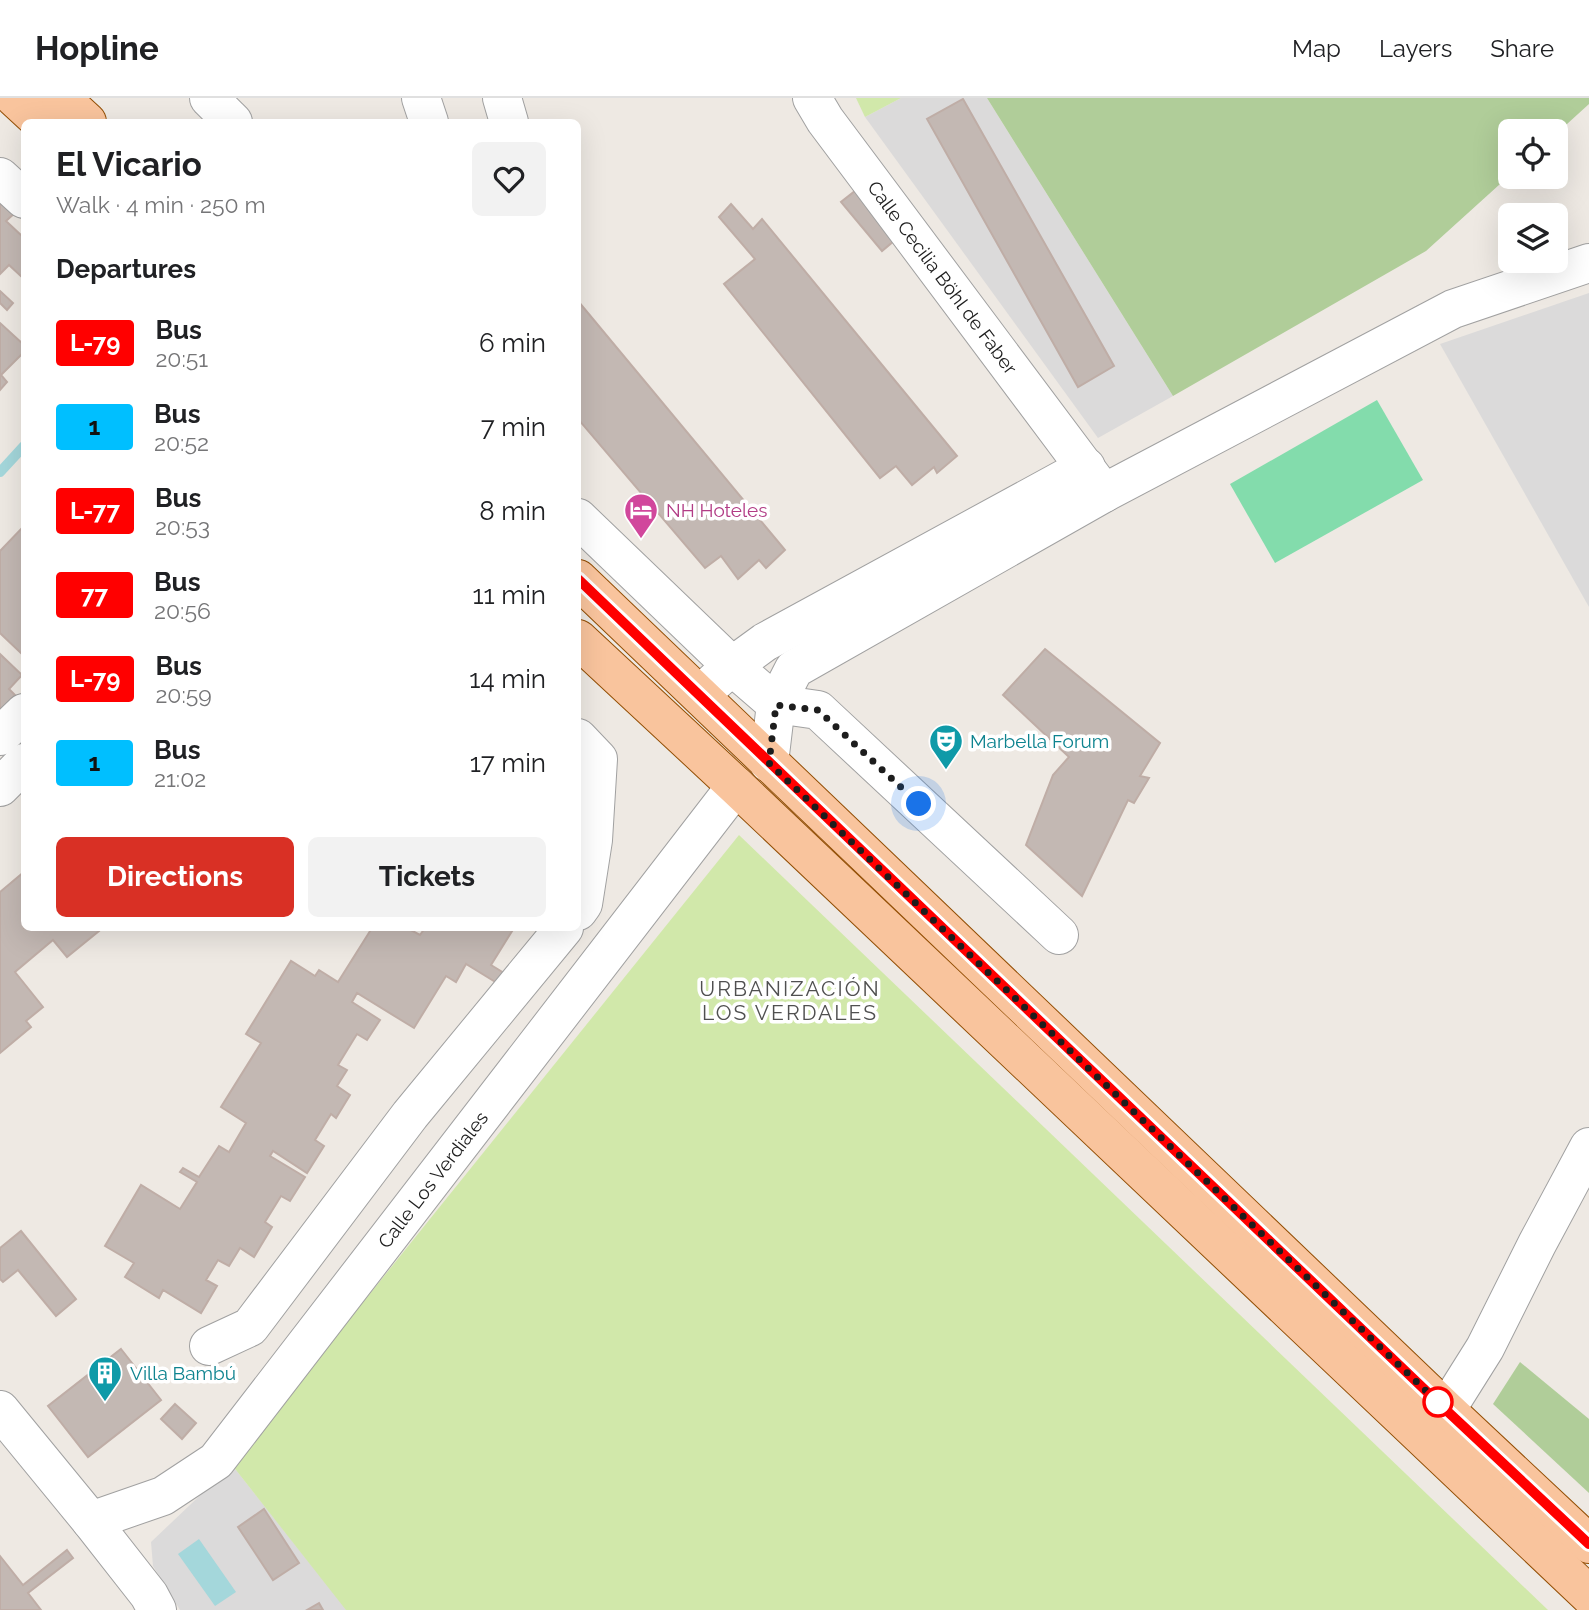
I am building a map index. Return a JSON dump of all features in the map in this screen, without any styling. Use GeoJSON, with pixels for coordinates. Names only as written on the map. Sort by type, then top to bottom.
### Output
{"type":"FeatureCollection","features":[{"type":"Feature","properties":{"kind":"main road"},"geometry":{"type":"LineString","coordinates":[[15,98],[38,119]]}},
{"type":"Feature","properties":{"kind":"main road"},"geometry":{"type":"LineString","coordinates":[[61,98],[84,119]]}},
{"type":"Feature","properties":{"kind":"main road"},"geometry":{"type":"LineString","coordinates":[[581,582],[1589,1544]]}},
{"type":"Feature","properties":{"kind":"main road"},"geometry":{"type":"LineString","coordinates":[[581,642],[1589,1595]]}},
{"type":"Feature","properties":{"kind":"street"},"geometry":{"type":"LineString","coordinates":[[209,98],[230,119]]}},
{"type":"Feature","properties":{"kind":"street"},"geometry":{"type":"LineString","coordinates":[[421,98],[428,119]]}},
{"type":"Feature","properties":{"kind":"street"},"geometry":{"type":"LineString","coordinates":[[502,98],[508,119]]}},
{"type":"Feature","properties":{"kind":"street","name":"Calle Cecilia Böhl de Faber"},"geometry":{"type":"LineString","coordinates":[[812,98],[825,120],[1089,472]]}},
{"type":"Feature","properties":{"kind":"street"},"geometry":{"type":"LineString","coordinates":[[0,177],[21,197]]}},
{"type":"Feature","properties":{"kind":"street"},"geometry":{"type":"LineString","coordinates":[[700,696],[732,666],[765,642],[1089,472],[1453,309],[1589,263]]}},
{"type":"Feature","properties":{"kind":"street"},"geometry":{"type":"LineString","coordinates":[[769,763],[776,705],[794,669],[1089,472]]}},
{"type":"Feature","properties":{"kind":"street"},"geometry":{"type":"LineString","coordinates":[[581,521],[776,705],[818,710],[1059,935]]}},
{"type":"Feature","properties":{"kind":"street"},"geometry":{"type":"LineString","coordinates":[[0,736],[21,716]]}},
{"type":"Feature","properties":{"kind":"street"},"geometry":{"type":"LineString","coordinates":[[581,741],[598,759],[593,840],[581,907]]}},
{"type":"Feature","properties":{"kind":"street"},"geometry":{"type":"LineString","coordinates":[[0,787],[21,766]]}},
{"type":"Feature","properties":{"kind":"street","name":"Calle Los Verdiales"},"geometry":{"type":"LineString","coordinates":[[92,1521],[163,1496],[216,1461],[736,786]]}},
{"type":"Feature","properties":{"kind":"street"},"geometry":{"type":"LineString","coordinates":[[209,1346],[250,1327],[410,1115],[562,931]]}},
{"type":"Feature","properties":{"kind":"street"},"geometry":{"type":"LineString","coordinates":[[1446,1410],[1485,1348],[1589,1147]]}},
{"type":"Feature","properties":{"kind":"street"},"geometry":{"type":"LineString","coordinates":[[0,1410],[92,1521],[149,1595],[157,1610]]}},
{"type":"Feature","properties":{"kind":"shaded area"},"geometry":{"type":"Polygon","coordinates":[[[901,98],[987,98],[1173,396],[1098,438],[865,117],[901,98]]]}},
{"type":"Feature","properties":{"kind":"shaded area"},"geometry":{"type":"Polygon","coordinates":[[[1589,293],[1589,607],[1440,344],[1589,293]]]}},
{"type":"Feature","properties":{"kind":"shaded area"},"geometry":{"type":"Polygon","coordinates":[[[232,1465],[347,1610],[180,1610],[153,1566],[151,1542],[232,1465]]]}},
{"type":"Feature","properties":{"kind":"green space"},"geometry":{"type":"Polygon","coordinates":[[[856,98],[901,98],[865,117],[856,98]]]}},
{"type":"Feature","properties":{"kind":"green space"},"geometry":{"type":"Polygon","coordinates":[[[987,98],[1589,98],[1589,104],[1568,123],[1568,119],[1498,119],[1498,186],[1426,251],[1173,396],[987,98]]]}},
{"type":"Feature","properties":{"kind":"green space"},"geometry":{"type":"Polygon","coordinates":[[[1377,400],[1423,480],[1275,563],[1230,484],[1377,400]]]}},
{"type":"Feature","properties":{"kind":"green space"},"geometry":{"type":"Polygon","coordinates":[[[739,835],[1548,1610],[346,1610],[232,1465],[739,835]]]}},
{"type":"Feature","properties":{"kind":"green space"},"geometry":{"type":"Polygon","coordinates":[[[1520,1362],[1589,1419],[1589,1493],[1493,1404],[1520,1362]]]}},
{"type":"Feature","properties":{"kind":"water"},"geometry":{"type":"Polygon","coordinates":[[[199,1539],[236,1592],[215,1606],[178,1554],[199,1539]]]}},
{"type":"Feature","properties":{"kind":"building"},"geometry":{"type":"Polygon","coordinates":[[[963,99],[1114,366],[1078,387],[927,119],[963,99]]]}},
{"type":"Feature","properties":{"kind":"building"},"geometry":{"type":"Polygon","coordinates":[[[855,191],[895,240],[882,251],[841,202],[855,191]]]}},
{"type":"Feature","properties":{"kind":"building"},"geometry":{"type":"Polygon","coordinates":[[[0,197],[16,212],[6,221],[21,235],[21,276],[9,265],[0,274],[0,197]]]}},
{"type":"Feature","properties":{"kind":"building"},"geometry":{"type":"Polygon","coordinates":[[[731,204],[753,229],[762,219],[957,456],[937,473],[934,467],[912,485],[896,466],[880,478],[724,284],[755,259],[719,217],[731,204]]]}},
{"type":"Feature","properties":{"kind":"building"},"geometry":{"type":"Polygon","coordinates":[[[0,291],[13,303],[7,310],[0,303],[0,291]]]}},
{"type":"Feature","properties":{"kind":"building"},"geometry":{"type":"Polygon","coordinates":[[[581,305],[785,550],[766,568],[759,560],[738,579],[721,556],[705,568],[581,423],[581,305]]]}},
{"type":"Feature","properties":{"kind":"building"},"geometry":{"type":"Polygon","coordinates":[[[0,323],[21,342],[21,355],[1,375],[7,382],[0,390],[0,323]]]}},
{"type":"Feature","properties":{"kind":"building"},"geometry":{"type":"Polygon","coordinates":[[[21,529],[21,653],[0,633],[0,551],[21,529]]]}},
{"type":"Feature","properties":{"kind":"building"},"geometry":{"type":"Polygon","coordinates":[[[1045,649],[1160,743],[1140,776],[1149,778],[1134,803],[1128,800],[1082,896],[1026,845],[1053,775],[1069,757],[1003,695],[1045,649]]]}},
{"type":"Feature","properties":{"kind":"building"},"geometry":{"type":"Polygon","coordinates":[[[0,654],[21,676],[9,689],[15,695],[0,711],[0,654]]]}},
{"type":"Feature","properties":{"kind":"building"},"geometry":{"type":"Polygon","coordinates":[[[21,874],[21,931],[99,931],[67,957],[53,940],[15,972],[43,1007],[26,1021],[31,1027],[0,1053],[0,892],[21,874]]]}},
{"type":"Feature","properties":{"kind":"building"},"geometry":{"type":"Polygon","coordinates":[[[370,931],[413,931],[420,935],[423,931],[512,931],[491,965],[504,973],[497,983],[466,964],[456,982],[446,976],[414,1028],[357,993],[352,1002],[380,1020],[367,1040],[357,1034],[338,1065],[347,1070],[337,1086],[350,1095],[336,1118],[331,1114],[315,1140],[324,1146],[307,1173],[273,1151],[270,1156],[305,1177],[290,1201],[281,1196],[265,1222],[272,1227],[254,1257],[240,1248],[229,1266],[218,1260],[206,1280],[217,1286],[201,1313],[163,1290],[159,1298],[125,1277],[134,1263],[105,1246],[141,1185],[180,1209],[197,1182],[180,1172],[183,1168],[199,1177],[219,1146],[229,1152],[246,1123],[221,1107],[261,1043],[246,1034],[291,961],[315,976],[319,970],[338,982],[370,931]]]}},
{"type":"Feature","properties":{"kind":"building"},"geometry":{"type":"Polygon","coordinates":[[[21,1231],[76,1299],[56,1316],[18,1270],[3,1282],[0,1279],[0,1248],[21,1231]]]}},
{"type":"Feature","properties":{"kind":"building","name":"Villa Bambú"},"geometry":{"type":"Polygon","coordinates":[[[121,1349],[161,1400],[88,1457],[48,1406],[121,1349]]]}},
{"type":"Feature","properties":{"kind":"building"},"geometry":{"type":"Polygon","coordinates":[[[175,1404],[196,1423],[182,1439],[161,1419],[175,1404]]]}},
{"type":"Feature","properties":{"kind":"building"},"geometry":{"type":"Polygon","coordinates":[[[264,1509],[299,1563],[273,1580],[238,1527],[264,1509]]]}},
{"type":"Feature","properties":{"kind":"building"},"geometry":{"type":"Polygon","coordinates":[[[67,1550],[73,1558],[28,1593],[41,1610],[0,1610],[0,1556],[23,1585],[67,1550]]]}},
{"type":"Feature","properties":{"kind":"building"},"geometry":{"type":"Polygon","coordinates":[[[319,1603],[323,1610],[307,1610],[319,1603]]]}},
{"type":"Feature","properties":{"kind":"waterway"},"geometry":{"type":"LineString","coordinates":[[0,472],[21,449]]}},
{"type":"Feature","properties":{"kind":"bus line","name":"L-79"},"geometry":{"type":"LineString","coordinates":[[581,582],[1589,1544]]}},
{"type":"Feature","properties":{"kind":"place","name":"NH Hoteles"},"geometry":{"type":"Point","coordinates":[641,540]}},
{"type":"Feature","properties":{"kind":"place","name":"Marbella Forum"},"geometry":{"type":"Point","coordinates":[946,771]}},
{"type":"Feature","properties":{"kind":"place","name":"Villa Bambú"},"geometry":{"type":"Point","coordinates":[105,1403]}},
{"type":"Feature","properties":{"kind":"district","name":"URBANIZACIÓN LOS VERDALES"},"geometry":{"type":"Point","coordinates":[790,1000]}},
{"type":"Feature","properties":{"kind":"route"},"geometry":{"type":"LineString","coordinates":[[919,804],[818,710],[776,705],[769,763],[1446,1410],[1438,1402]]}}]}
